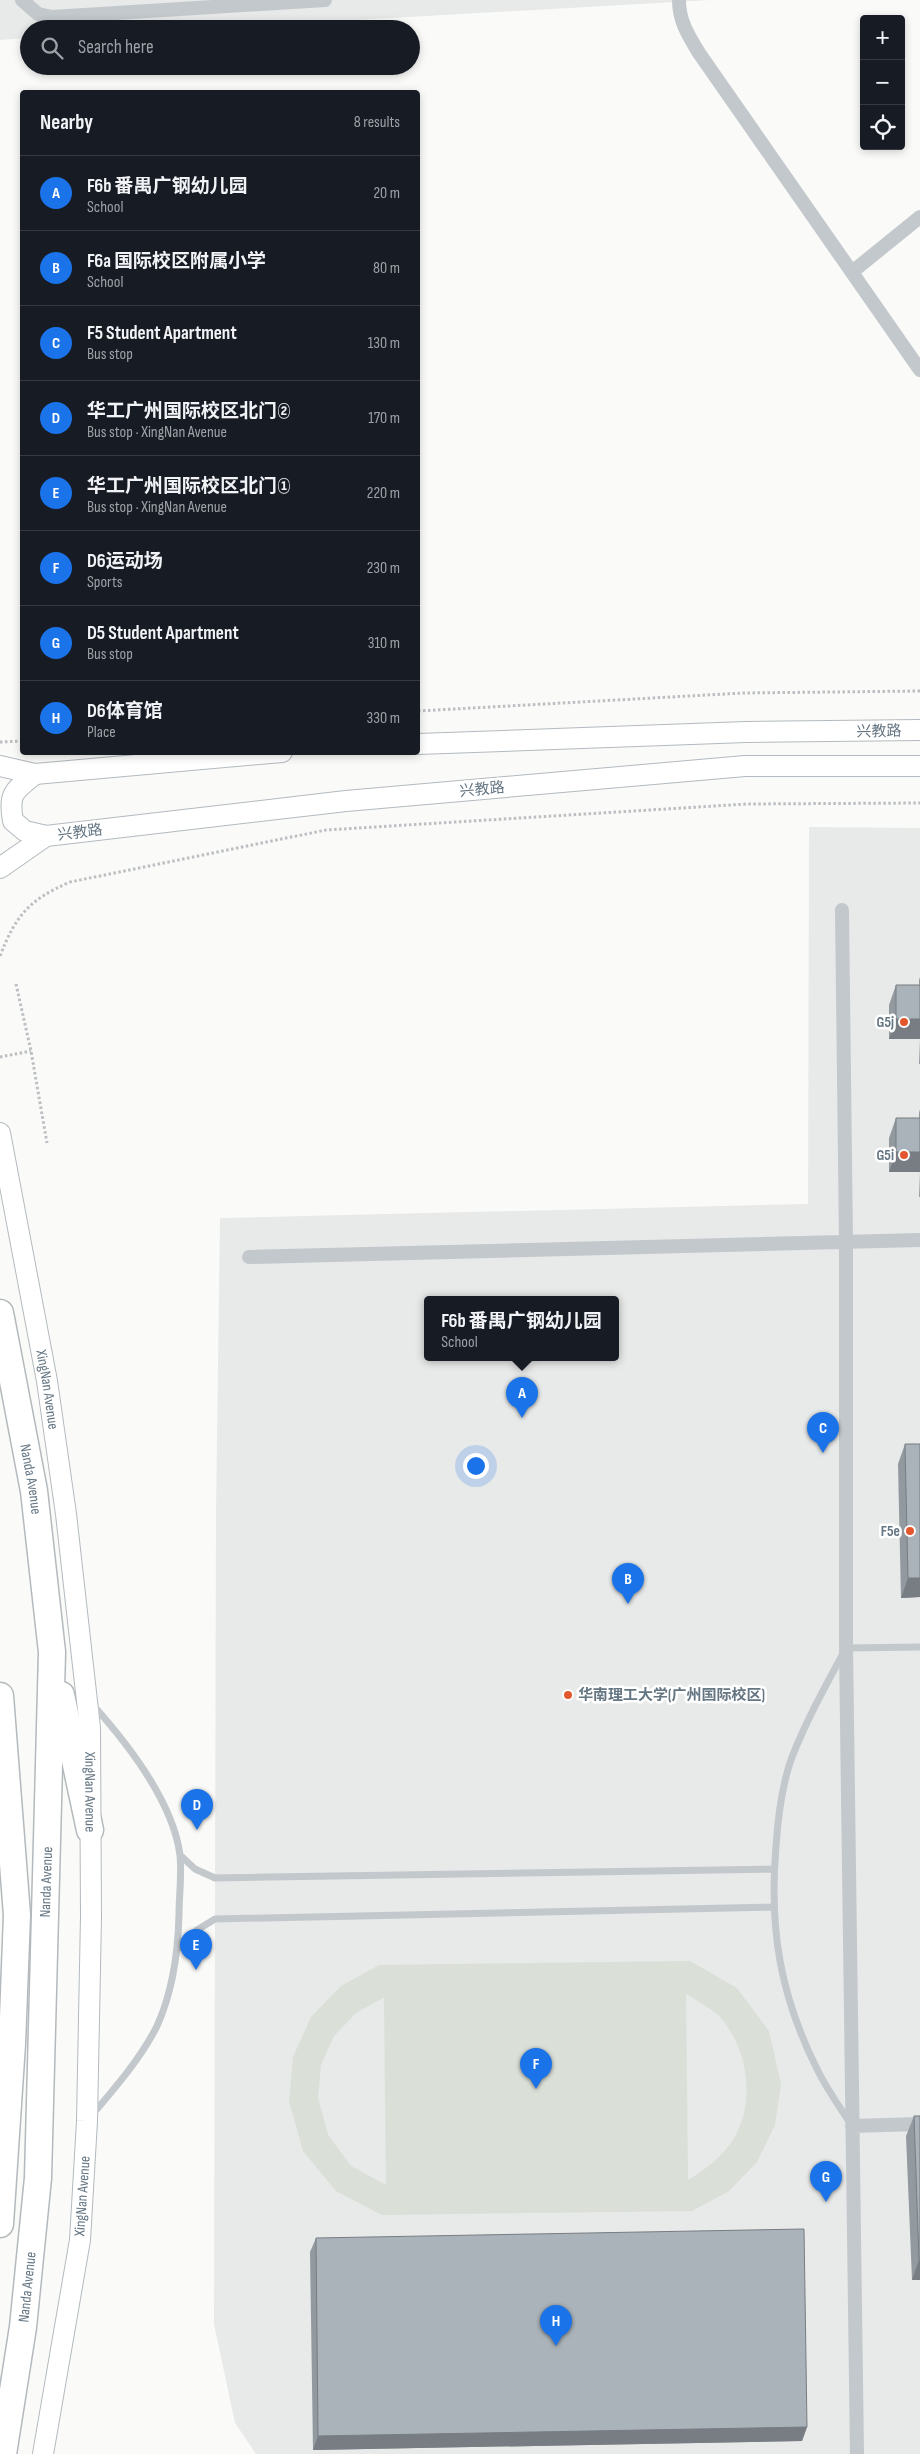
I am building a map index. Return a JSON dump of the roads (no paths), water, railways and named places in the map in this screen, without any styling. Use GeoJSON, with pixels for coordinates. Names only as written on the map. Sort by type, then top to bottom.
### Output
{"type":"FeatureCollection","features":[{"type":"Feature","properties":{"kind":"highway","name":"Nanda Avenue"},"geometry":{"type":"LineString","coordinates":[[0,1313],[34,1491],[52,1652],[38,2178],[23,2327],[3,2454]]}},
{"type":"Feature","properties":{"kind":"highway"},"geometry":{"type":"LineString","coordinates":[[52,1652],[90,1830]]}},
{"type":"Feature","properties":{"kind":"highway","name":"Nanda Avenue"},"geometry":{"type":"LineString","coordinates":[[0,1696],[17,1915],[12,2044],[0,2224]]}},
{"type":"Feature","properties":{"kind":"street"},"geometry":{"type":"LineString","coordinates":[[22,0],[38,14],[52,17],[325,0]]}},
{"type":"Feature","properties":{"kind":"street"},"geometry":{"type":"LineString","coordinates":[[679,0],[679,14],[683,27],[699,53],[920,370]]}},
{"type":"Feature","properties":{"kind":"street"},"geometry":{"type":"LineString","coordinates":[[852,272],[920,217]]}},
{"type":"Feature","properties":{"kind":"street","name":"兴教路"},"geometry":{"type":"LineString","coordinates":[[420,744],[746,732],[920,730]]}},
{"type":"Feature","properties":{"kind":"street"},"geometry":{"type":"LineString","coordinates":[[0,766],[35,774],[248,755]]}},
{"type":"Feature","properties":{"kind":"street","name":"兴教路"},"geometry":{"type":"LineString","coordinates":[[46,836],[346,802],[745,766],[920,766]]}},
{"type":"Feature","properties":{"kind":"street"},"geometry":{"type":"LineString","coordinates":[[35,774],[17,789],[10,802],[13,821],[25,831],[46,836]]}},
{"type":"Feature","properties":{"kind":"street"},"geometry":{"type":"LineString","coordinates":[[0,868],[46,836]]}},
{"type":"Feature","properties":{"kind":"street"},"geometry":{"type":"LineString","coordinates":[[842,910],[846,1242],[846,1648],[857,2454]]}},
{"type":"Feature","properties":{"kind":"street","name":"XingNan Avenue"},"geometry":{"type":"LineString","coordinates":[[0,1133],[47,1381],[66,1514],[87,1698],[91,1753],[91,1916],[87,2121],[80,2240],[43,2454]]}},
{"type":"Feature","properties":{"kind":"street"},"geometry":{"type":"LineString","coordinates":[[249,1256],[920,1240]]}},
{"type":"Feature","properties":{"kind":"street"},"geometry":{"type":"LineString","coordinates":[[852,2126],[920,2124]]}},
{"type":"Feature","properties":{"kind":"lane"},"geometry":{"type":"LineString","coordinates":[[852,2126],[818,2071],[793,2014],[777,1956],[774,1869],[778,1820],[791,1759],[816,1703],[846,1648],[920,1646]]}},
{"type":"Feature","properties":{"kind":"lane"},"geometry":{"type":"LineString","coordinates":[[87,1698],[123,1739],[153,1784],[173,1830],[180,1854],[178,1948],[171,1986],[156,2027],[122,2080],[87,2121]]}},
{"type":"Feature","properties":{"kind":"lane"},"geometry":{"type":"LineString","coordinates":[[180,1854],[195,1869],[215,1878],[774,1869]]}},
{"type":"Feature","properties":{"kind":"lane"},"geometry":{"type":"LineString","coordinates":[[178,1948],[197,1930],[215,1919],[774,1907]]}},
{"type":"Feature","properties":{"kind":"place","name":"G5j"},"geometry":{"type":"Point","coordinates":[904,1022]}},
{"type":"Feature","properties":{"kind":"place","name":"G5i"},"geometry":{"type":"Point","coordinates":[904,1155]}},
{"type":"Feature","properties":{"kind":"place","name":"F6b 番禺广钢幼儿园"},"geometry":{"type":"Point","coordinates":[522,1418]}},
{"type":"Feature","properties":{"kind":"place","name":"F5 Student Apartment"},"geometry":{"type":"Point","coordinates":[823,1453]}},
{"type":"Feature","properties":{"kind":"place","name":"F5e"},"geometry":{"type":"Point","coordinates":[910,1531]}},
{"type":"Feature","properties":{"kind":"place","name":"F6a 国际校区附属小学"},"geometry":{"type":"Point","coordinates":[628,1604]}},
{"type":"Feature","properties":{"kind":"place","name":"华南理工大学(广州国际校区)"},"geometry":{"type":"Point","coordinates":[568,1695]}},
{"type":"Feature","properties":{"kind":"place","name":"华工广州国际校区北门②"},"geometry":{"type":"Point","coordinates":[197,1830]}},
{"type":"Feature","properties":{"kind":"place","name":"华工广州国际校区北门①"},"geometry":{"type":"Point","coordinates":[196,1970]}},
{"type":"Feature","properties":{"kind":"place","name":"D6运动场"},"geometry":{"type":"Point","coordinates":[536,2089]}},
{"type":"Feature","properties":{"kind":"place","name":"D5 Student Apartment"},"geometry":{"type":"Point","coordinates":[826,2202]}},
{"type":"Feature","properties":{"kind":"place","name":"D6体育馆"},"geometry":{"type":"Point","coordinates":[556,2346]}}]}
